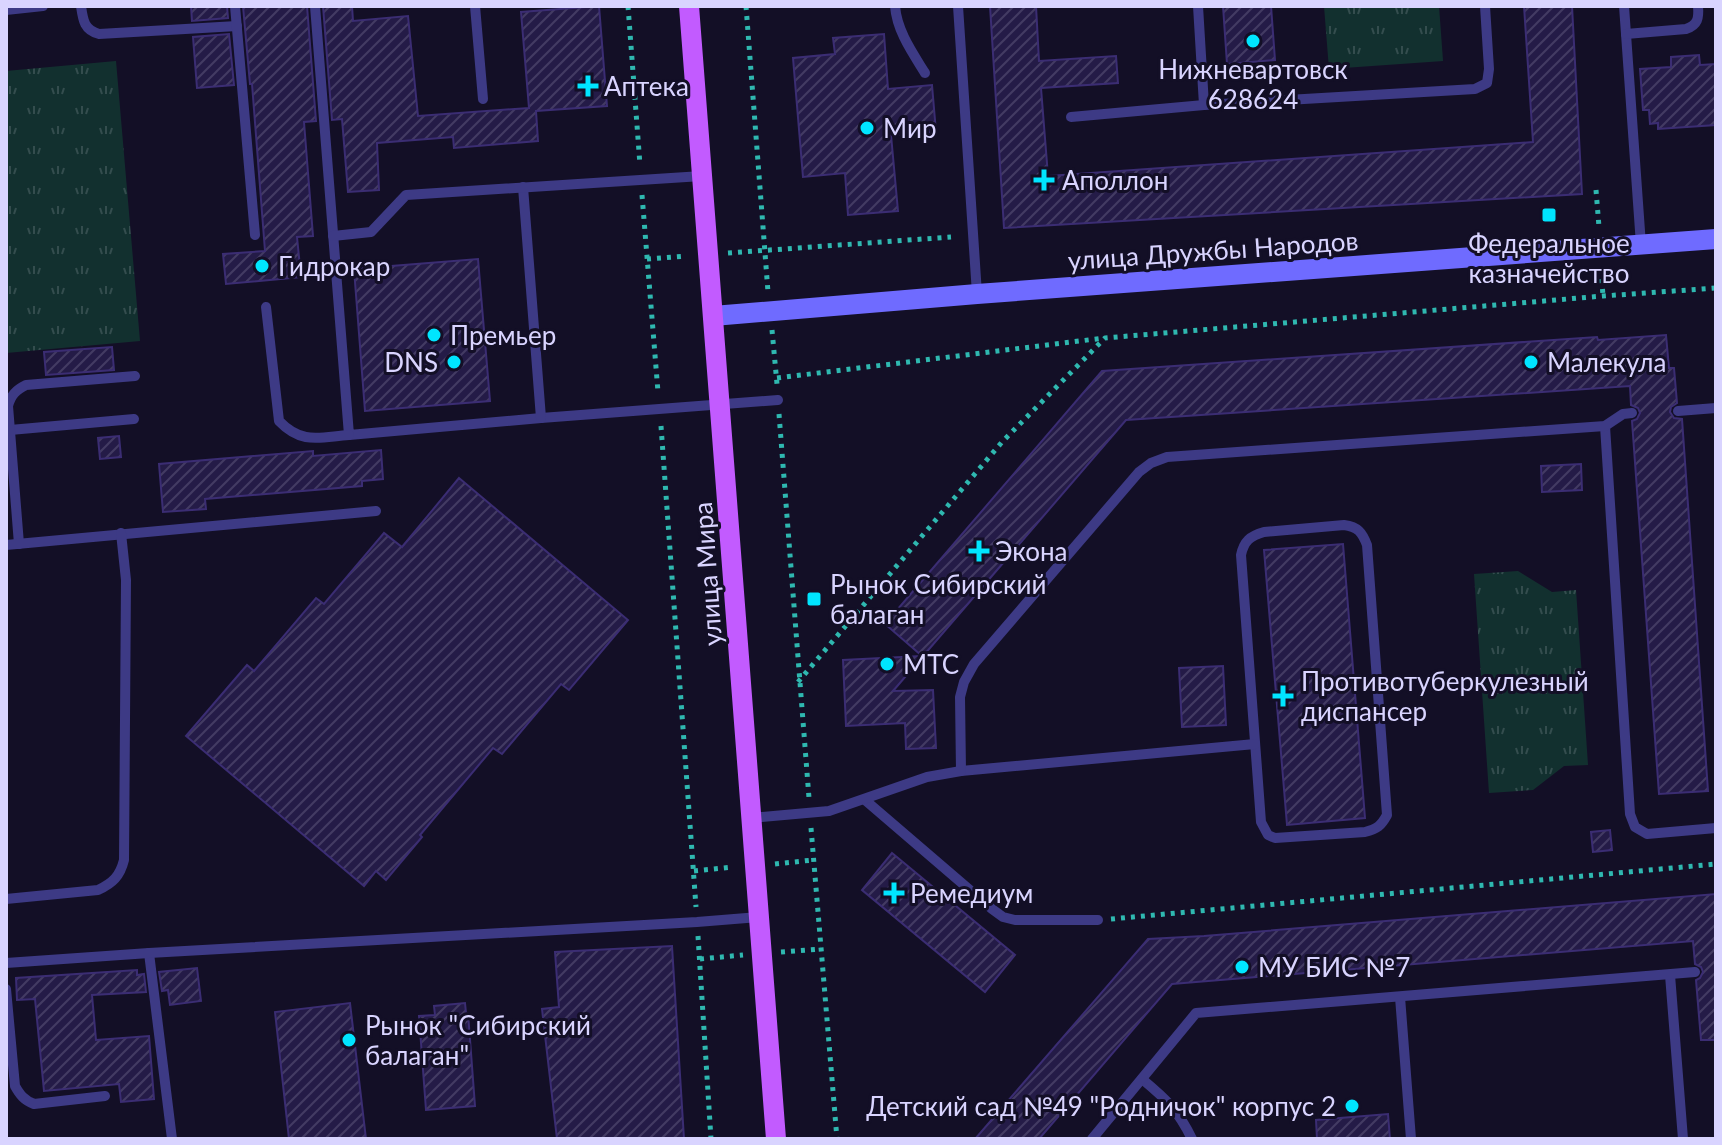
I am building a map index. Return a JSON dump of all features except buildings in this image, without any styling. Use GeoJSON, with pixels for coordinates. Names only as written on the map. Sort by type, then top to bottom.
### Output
{"type":"FeatureCollection","features":[{"type":"Feature","properties":{"kind":"main road","name":"улица Мира"},"geometry":{"type":"LineString","coordinates":[[689,6],[776,1139]]}},
{"type":"Feature","properties":{"kind":"street","name":"улица Дружбы Народов"},"geometry":{"type":"LineString","coordinates":[[713,316],[1716,239]]}},
{"type":"Feature","properties":{"kind":"lane"},"geometry":{"type":"LineString","coordinates":[[6,10],[43,6]]}},
{"type":"Feature","properties":{"kind":"lane"},"geometry":{"type":"LineString","coordinates":[[81,6],[85,26],[99,34],[237,26]]}},
{"type":"Feature","properties":{"kind":"lane"},"geometry":{"type":"LineString","coordinates":[[235,6],[255,235]]}},
{"type":"Feature","properties":{"kind":"lane"},"geometry":{"type":"LineString","coordinates":[[315,6],[349,435]]}},
{"type":"Feature","properties":{"kind":"lane"},"geometry":{"type":"LineString","coordinates":[[475,6],[483,99]]}},
{"type":"Feature","properties":{"kind":"lane"},"geometry":{"type":"LineString","coordinates":[[895,6],[900,30],[925,73]]}},
{"type":"Feature","properties":{"kind":"lane"},"geometry":{"type":"LineString","coordinates":[[958,6],[977,294]]}},
{"type":"Feature","properties":{"kind":"lane"},"geometry":{"type":"LineString","coordinates":[[1198,6],[1204,105]]}},
{"type":"Feature","properties":{"kind":"lane"},"geometry":{"type":"LineString","coordinates":[[1071,117],[1204,105],[1475,89],[1487,83],[1489,69],[1485,6]]}},
{"type":"Feature","properties":{"kind":"lane"},"geometry":{"type":"LineString","coordinates":[[1624,6],[1641,245]]}},
{"type":"Feature","properties":{"kind":"lane"},"geometry":{"type":"LineString","coordinates":[[1626,34],[1694,26],[1698,20],[1698,6]]}},
{"type":"Feature","properties":{"kind":"lane"},"geometry":{"type":"LineString","coordinates":[[333,236],[371,232],[406,195],[702,176]]}},
{"type":"Feature","properties":{"kind":"lane"},"geometry":{"type":"LineString","coordinates":[[523,187],[541,418]]}},
{"type":"Feature","properties":{"kind":"lane"},"geometry":{"type":"LineString","coordinates":[[266,307],[279,421],[290,432],[303,438],[778,400]]}},
{"type":"Feature","properties":{"kind":"lane"},"geometry":{"type":"LineString","coordinates":[[19,544],[8,406],[11,397],[26,385],[135,376]]}},
{"type":"Feature","properties":{"kind":"lane"},"geometry":{"type":"LineString","coordinates":[[1678,411],[1716,408]]}},
{"type":"Feature","properties":{"kind":"lane"},"geometry":{"type":"LineString","coordinates":[[961,771],[960,697],[974,664],[1139,472],[1151,463],[1167,457],[1605,426],[1623,414],[1632,413]]}},
{"type":"Feature","properties":{"kind":"lane"},"geometry":{"type":"LineString","coordinates":[[10,430],[134,419]]}},
{"type":"Feature","properties":{"kind":"lane"},"geometry":{"type":"LineString","coordinates":[[1605,426],[1630,814],[1635,827],[1647,834],[1716,828]]}},
{"type":"Feature","properties":{"kind":"lane"},"geometry":{"type":"LineString","coordinates":[[6,545],[376,511]]}},
{"type":"Feature","properties":{"kind":"lane"},"geometry":{"type":"LineString","coordinates":[[1344,525],[1356,527],[1363,533],[1367,545],[1387,815],[1382,825],[1365,832],[1275,838],[1268,835],[1261,822],[1255,744],[1241,555],[1244,544],[1252,535],[1264,532],[1344,525]]}},
{"type":"Feature","properties":{"kind":"lane"},"geometry":{"type":"LineString","coordinates":[[6,899],[98,890],[111,884],[121,873],[124,860],[126,595],[121,533]]}},
{"type":"Feature","properties":{"kind":"lane"},"geometry":{"type":"LineString","coordinates":[[751,818],[837,809],[927,777],[961,771],[1255,744]]}},
{"type":"Feature","properties":{"kind":"lane"},"geometry":{"type":"LineString","coordinates":[[865,800],[1003,917],[1015,920],[1098,920]]}},
{"type":"Feature","properties":{"kind":"lane"},"geometry":{"type":"LineString","coordinates":[[6,963],[759,917]]}},
{"type":"Feature","properties":{"kind":"lane"},"geometry":{"type":"LineString","coordinates":[[149,953],[172,1139]]}},
{"type":"Feature","properties":{"kind":"lane"},"geometry":{"type":"LineString","coordinates":[[1092,1139],[1196,1013],[1695,972]]}},
{"type":"Feature","properties":{"kind":"lane"},"geometry":{"type":"LineString","coordinates":[[1670,975],[1683,1139]]}},
{"type":"Feature","properties":{"kind":"lane"},"geometry":{"type":"LineString","coordinates":[[6,989],[15,1086],[20,1095],[34,1104],[105,1096]]}},
{"type":"Feature","properties":{"kind":"lane"},"geometry":{"type":"LineString","coordinates":[[1400,997],[1411,1139]]}},
{"type":"Feature","properties":{"kind":"lane"},"geometry":{"type":"LineString","coordinates":[[1142,1079],[1170,1103],[1192,1139]]}},
{"type":"Feature","properties":{"kind":"path"},"geometry":{"type":"LineString","coordinates":[[628,6],[660,408],[711,1139]]}},
{"type":"Feature","properties":{"kind":"path"},"geometry":{"type":"LineString","coordinates":[[746,6],[837,1139]]}},
{"type":"Feature","properties":{"kind":"path"},"geometry":{"type":"LineString","coordinates":[[647,259],[951,237]]}},
{"type":"Feature","properties":{"kind":"path"},"geometry":{"type":"LineString","coordinates":[[777,378],[1105,338],[1716,288]]}},
{"type":"Feature","properties":{"kind":"path"},"geometry":{"type":"LineString","coordinates":[[798,682],[1002,442],[1105,338]]}},
{"type":"Feature","properties":{"kind":"path"},"geometry":{"type":"LineString","coordinates":[[1098,920],[1716,864]]}},
{"type":"Feature","properties":{"kind":"green space"},"geometry":{"type":"Polygon","coordinates":[[[1324,6],[1439,6],[1443,61],[1329,69],[1324,6]]]}},
{"type":"Feature","properties":{"kind":"green space"},"geometry":{"type":"Polygon","coordinates":[[[116,61],[140,341],[6,353],[6,71],[116,61]]]}},
{"type":"Feature","properties":{"kind":"green space"},"geometry":{"type":"Polygon","coordinates":[[[1518,571],[1552,592],[1576,590],[1588,765],[1564,766],[1533,790],[1489,793],[1474,574],[1518,571]]]}},
{"type":"Feature","properties":{"kind":"place","name":"Нижневартовск 628624"},"geometry":{"type":"Point","coordinates":[1253,41]}},
{"type":"Feature","properties":{"kind":"place","name":"Аптека"},"geometry":{"type":"Point","coordinates":[588,86]}},
{"type":"Feature","properties":{"kind":"place","name":"Мир"},"geometry":{"type":"Point","coordinates":[867,128]}},
{"type":"Feature","properties":{"kind":"place","name":"Аполлон"},"geometry":{"type":"Point","coordinates":[1044,180]}},
{"type":"Feature","properties":{"kind":"place","name":"Федеральное казначейство"},"geometry":{"type":"Point","coordinates":[1549,215]}},
{"type":"Feature","properties":{"kind":"place","name":"Гидрокар"},"geometry":{"type":"Point","coordinates":[262,266]}},
{"type":"Feature","properties":{"kind":"place","name":"Премьер"},"geometry":{"type":"Point","coordinates":[434,335]}},
{"type":"Feature","properties":{"kind":"place","name":"DNS"},"geometry":{"type":"Point","coordinates":[454,362]}},
{"type":"Feature","properties":{"kind":"place","name":"Малекула"},"geometry":{"type":"Point","coordinates":[1531,362]}},
{"type":"Feature","properties":{"kind":"place","name":"Экона"},"geometry":{"type":"Point","coordinates":[979,551]}},
{"type":"Feature","properties":{"kind":"place","name":"Рынок Сибирский балаган"},"geometry":{"type":"Point","coordinates":[814,599]}},
{"type":"Feature","properties":{"kind":"place","name":"МТС"},"geometry":{"type":"Point","coordinates":[887,664]}},
{"type":"Feature","properties":{"kind":"place","name":"Противотуберкулезный диспансер"},"geometry":{"type":"Point","coordinates":[1283,696]}},
{"type":"Feature","properties":{"kind":"place","name":"Ремедиум"},"geometry":{"type":"Point","coordinates":[894,893]}},
{"type":"Feature","properties":{"kind":"place","name":"МУ БИС №7"},"geometry":{"type":"Point","coordinates":[1242,967]}},
{"type":"Feature","properties":{"kind":"place","name":"Рынок \"Сибирский балаган\""},"geometry":{"type":"Point","coordinates":[349,1040]}},
{"type":"Feature","properties":{"kind":"place","name":"Детский сад №49 \"Родничок\" корпус 2"},"geometry":{"type":"Point","coordinates":[1352,1106]}}]}
